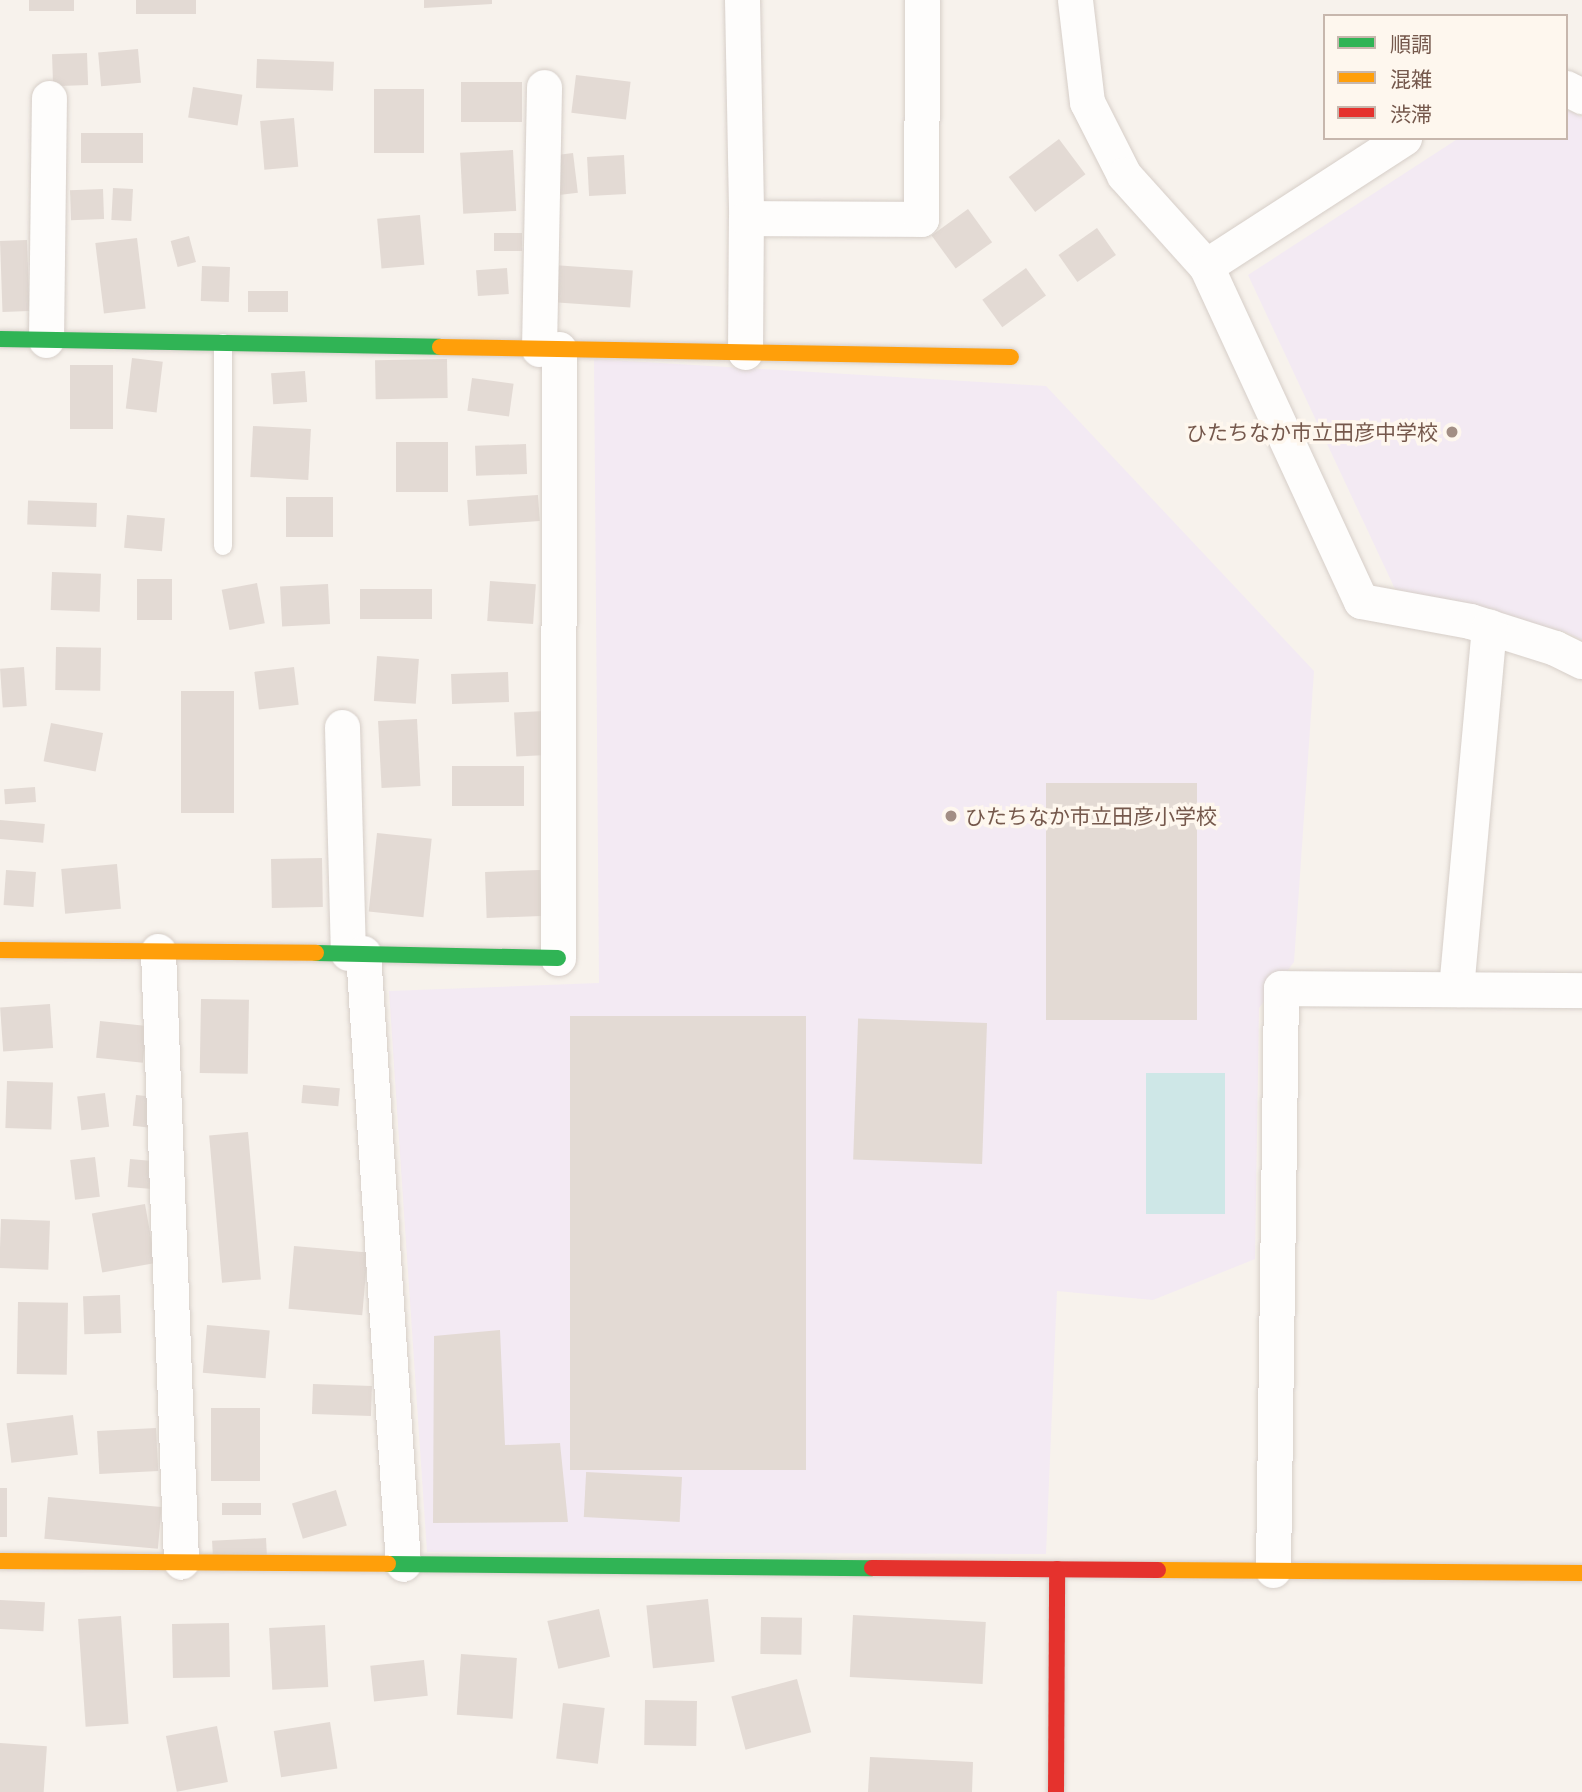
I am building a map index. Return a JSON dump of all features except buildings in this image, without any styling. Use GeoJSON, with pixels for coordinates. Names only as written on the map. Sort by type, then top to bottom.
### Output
{"type":"FeatureCollection","features":[{"type":"Feature","properties":{"kind":"street"},"geometry":{"type":"LineString","coordinates":[[742,0],[746,218],[745,352]]}},
{"type":"Feature","properties":{"kind":"street"},"geometry":{"type":"LineString","coordinates":[[746,218],[920,219],[922,0]]}},
{"type":"Feature","properties":{"kind":"street"},"geometry":{"type":"LineString","coordinates":[[1075,0],[1087,102],[1124,175],[1206,266],[1361,601],[1489,627],[1555,648],[1582,661]]}},
{"type":"Feature","properties":{"kind":"street"},"geometry":{"type":"LineString","coordinates":[[0,950],[558,958],[544,87]]}},
{"type":"Feature","properties":{"kind":"street"},"geometry":{"type":"LineString","coordinates":[[46,340],[49,98]]}},
{"type":"Feature","properties":{"kind":"street"},"geometry":{"type":"LineString","coordinates":[[1206,266],[1401,140]]}},
{"type":"Feature","properties":{"kind":"street"},"geometry":{"type":"LineString","coordinates":[[0,339],[1011,357]]}},
{"type":"Feature","properties":{"kind":"street"},"geometry":{"type":"LineString","coordinates":[[1456,989],[1489,627]]}},
{"type":"Feature","properties":{"kind":"street"},"geometry":{"type":"LineString","coordinates":[[342,727],[355,953],[403,1564]]}},
{"type":"Feature","properties":{"kind":"street"},"geometry":{"type":"LineString","coordinates":[[158,951],[181,1562]]}},
{"type":"Feature","properties":{"kind":"street"},"geometry":{"type":"LineString","coordinates":[[1273,1570],[1281,988],[1582,990]]}},
{"type":"Feature","properties":{"kind":"street"},"geometry":{"type":"LineString","coordinates":[[0,1561],[1582,1573]]}},
{"type":"Feature","properties":{"kind":"street"},"geometry":{"type":"LineString","coordinates":[[1056,1792],[1057,1569]]}},
{"type":"Feature","properties":{"kind":"lane"},"geometry":{"type":"LineString","coordinates":[[223,343],[223,546]]}},
{"type":"Feature","properties":{"kind":"shaded area","name":"ひたちなか市立田彦中学校"},"geometry":{"type":"Polygon","coordinates":[[[1568,110],[1582,117],[1582,640],[1565,632],[1395,589],[1248,275],[1456,140],[1568,140],[1568,110]]]}},
{"type":"Feature","properties":{"kind":"shaded area","name":"ひたちなか市立田彦小学校"},"geometry":{"type":"Polygon","coordinates":[[[594,359],[1046,386],[1314,671],[1294,962],[1259,1008],[1255,1259],[1153,1300],[1057,1291],[1046,1554],[427,1552],[389,991],[599,983],[594,359]]]}},
{"type":"Feature","properties":{"kind":"water"},"geometry":{"type":"Polygon","coordinates":[[[1146,1073],[1225,1073],[1225,1214],[1146,1214],[1146,1073]]]}},
{"type":"Feature","properties":{"kind":"traffic: fast"},"geometry":{"type":"LineString","coordinates":[[0,339],[440,347]]}},
{"type":"Feature","properties":{"kind":"traffic: fast"},"geometry":{"type":"LineString","coordinates":[[316,953],[558,958]]}},
{"type":"Feature","properties":{"kind":"traffic: fast"},"geometry":{"type":"LineString","coordinates":[[388,1564],[872,1568]]}},
{"type":"Feature","properties":{"kind":"traffic: slow"},"geometry":{"type":"LineString","coordinates":[[440,347],[1011,357]]}},
{"type":"Feature","properties":{"kind":"traffic: slow"},"geometry":{"type":"LineString","coordinates":[[0,950],[316,953]]}},
{"type":"Feature","properties":{"kind":"traffic: slow"},"geometry":{"type":"LineString","coordinates":[[0,1561],[388,1564]]}},
{"type":"Feature","properties":{"kind":"traffic: slow"},"geometry":{"type":"LineString","coordinates":[[1158,1570],[1582,1573]]}},
{"type":"Feature","properties":{"kind":"traffic: jam"},"geometry":{"type":"LineString","coordinates":[[872,1568],[1158,1570]]}},
{"type":"Feature","properties":{"kind":"traffic: jam"},"geometry":{"type":"LineString","coordinates":[[1056,1792],[1057,1569]]}},
{"type":"Feature","properties":{"kind":"place","name":"ひたちなか市立田彦中学校"},"geometry":{"type":"Point","coordinates":[1452,432]}},
{"type":"Feature","properties":{"kind":"place","name":"ひたちなか市立田彦小学校"},"geometry":{"type":"Point","coordinates":[951,816]}}]}
